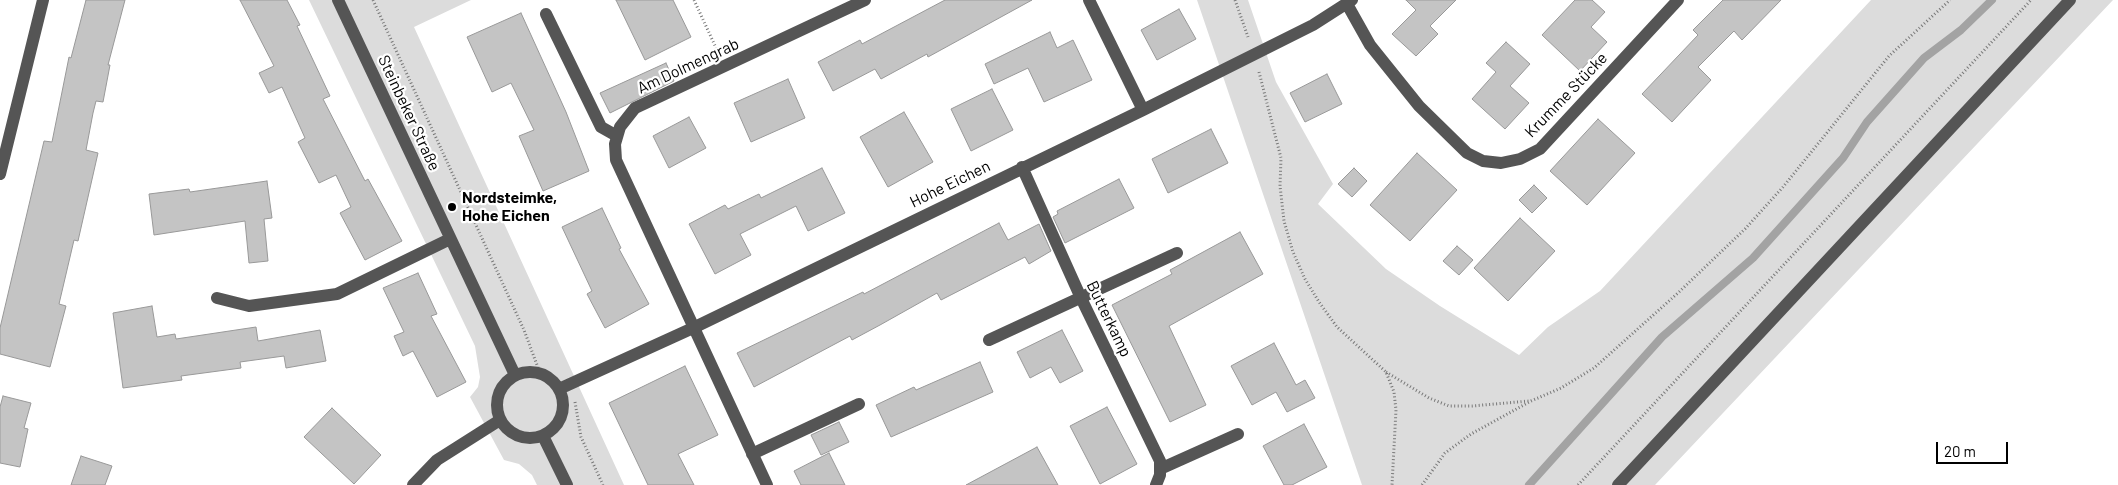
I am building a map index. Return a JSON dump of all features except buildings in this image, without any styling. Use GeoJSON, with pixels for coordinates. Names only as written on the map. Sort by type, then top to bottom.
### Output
{"type":"FeatureCollection","features":[{"type":"Feature","properties":{"kind":"street"},"geometry":{"type":"LineString","coordinates":[[0,174],[43,0]]}},
{"type":"Feature","properties":{"kind":"street","name":"Steinbeker Straße"},"geometry":{"type":"LineString","coordinates":[[338,0],[515,375]]}},
{"type":"Feature","properties":{"kind":"street"},"geometry":{"type":"LineString","coordinates":[[1089,0],[1143,110]]}},
{"type":"Feature","properties":{"kind":"street","name":"Krumme Stücke"},"geometry":{"type":"LineString","coordinates":[[1349,2],[1370,45],[1419,106],[1467,153],[1483,161],[1501,163],[1520,159],[1540,149],[1678,0]]}},
{"type":"Feature","properties":{"kind":"street"},"geometry":{"type":"LineString","coordinates":[[1618,485],[2070,0]]}},
{"type":"Feature","properties":{"kind":"street","name":"Am Dolmengrab"},"geometry":{"type":"LineString","coordinates":[[693,328],[616,160],[615,144],[620,127],[635,108],[861,1]]}},
{"type":"Feature","properties":{"kind":"street","name":"Hohe Eichen"},"geometry":{"type":"LineString","coordinates":[[559,389],[693,328],[1143,110],[1313,25],[1349,2]]}},
{"type":"Feature","properties":{"kind":"street"},"geometry":{"type":"LineString","coordinates":[[546,14],[601,127],[617,136]]}},
{"type":"Feature","properties":{"kind":"street","name":"Butterkamp"},"geometry":{"type":"LineString","coordinates":[[1022,167],[1081,298],[1160,461],[1160,469]]}},
{"type":"Feature","properties":{"kind":"street"},"geometry":{"type":"LineString","coordinates":[[216,298],[248,306],[337,294],[450,240]]}},
{"type":"Feature","properties":{"kind":"street"},"geometry":{"type":"LineString","coordinates":[[989,340],[1177,252]]}},
{"type":"Feature","properties":{"kind":"street"},"geometry":{"type":"LineString","coordinates":[[693,328],[767,485]]}},
{"type":"Feature","properties":{"kind":"street"},"geometry":{"type":"LineString","coordinates":[[527,372],[540,373],[551,380],[559,389],[563,402],[561,416],[554,428],[544,436],[531,439],[518,437],[508,430],[500,420],[496,408],[498,394],[505,383],[515,375],[527,372]]}},
{"type":"Feature","properties":{"kind":"street"},"geometry":{"type":"LineString","coordinates":[[752,454],[858,404]]}},
{"type":"Feature","properties":{"kind":"street"},"geometry":{"type":"LineString","coordinates":[[412,485],[437,460],[500,420]]}},
{"type":"Feature","properties":{"kind":"street"},"geometry":{"type":"LineString","coordinates":[[1156,485],[1160,469],[1238,434]]}},
{"type":"Feature","properties":{"kind":"street"},"geometry":{"type":"LineString","coordinates":[[544,436],[568,485]]}},
{"type":"Feature","properties":{"kind":"path"},"geometry":{"type":"LineString","coordinates":[[373,0],[520,321],[540,373]]}},
{"type":"Feature","properties":{"kind":"path"},"geometry":{"type":"LineString","coordinates":[[694,0],[725,67]]}},
{"type":"Feature","properties":{"kind":"path"},"geometry":{"type":"LineString","coordinates":[[1235,0],[1254,54],[1281,158],[1280,186],[1284,221],[1293,252],[1304,279],[1337,327],[1386,372],[1429,398],[1449,406],[1531,401]]}},
{"type":"Feature","properties":{"kind":"path"},"geometry":{"type":"LineString","coordinates":[[1422,485],[1446,453],[1471,434],[1531,401],[1561,388],[1594,368],[1679,292],[1745,229],[1783,187],[1889,56],[1950,0]]}},
{"type":"Feature","properties":{"kind":"path"},"geometry":{"type":"LineString","coordinates":[[1578,485],[2031,0]]}},
{"type":"Feature","properties":{"kind":"path"},"geometry":{"type":"LineString","coordinates":[[1386,372],[1394,392],[1396,410],[1392,485]]}},
{"type":"Feature","properties":{"kind":"path"},"geometry":{"type":"LineString","coordinates":[[572,382],[580,436],[603,485]]}},
{"type":"Feature","properties":{"kind":"shaded area"},"geometry":{"type":"Polygon","coordinates":[[[309,0],[471,0],[414,27],[624,485],[537,485],[532,475],[519,464],[504,460],[470,397],[478,387],[480,377],[475,346],[309,0]]]}},
{"type":"Feature","properties":{"kind":"shaded area"},"geometry":{"type":"Polygon","coordinates":[[[1197,0],[1248,0],[1276,82],[1333,184],[1318,204],[1386,269],[1440,306],[1519,355],[1548,327],[1600,291],[1871,0],[2113,0],[1655,485],[1362,485],[1197,0]]]}},
{"type":"Feature","properties":{"kind":"waterway"},"geometry":{"type":"LineString","coordinates":[[1529,485],[1662,337],[1753,258],[1843,158],[1867,122],[1924,58],[1961,30],[1992,0]]}},
{"type":"Feature","properties":{"kind":"place","name":"Nordsteimke, Hohe Eichen"},"geometry":{"type":"Point","coordinates":[452,207]}}]}
